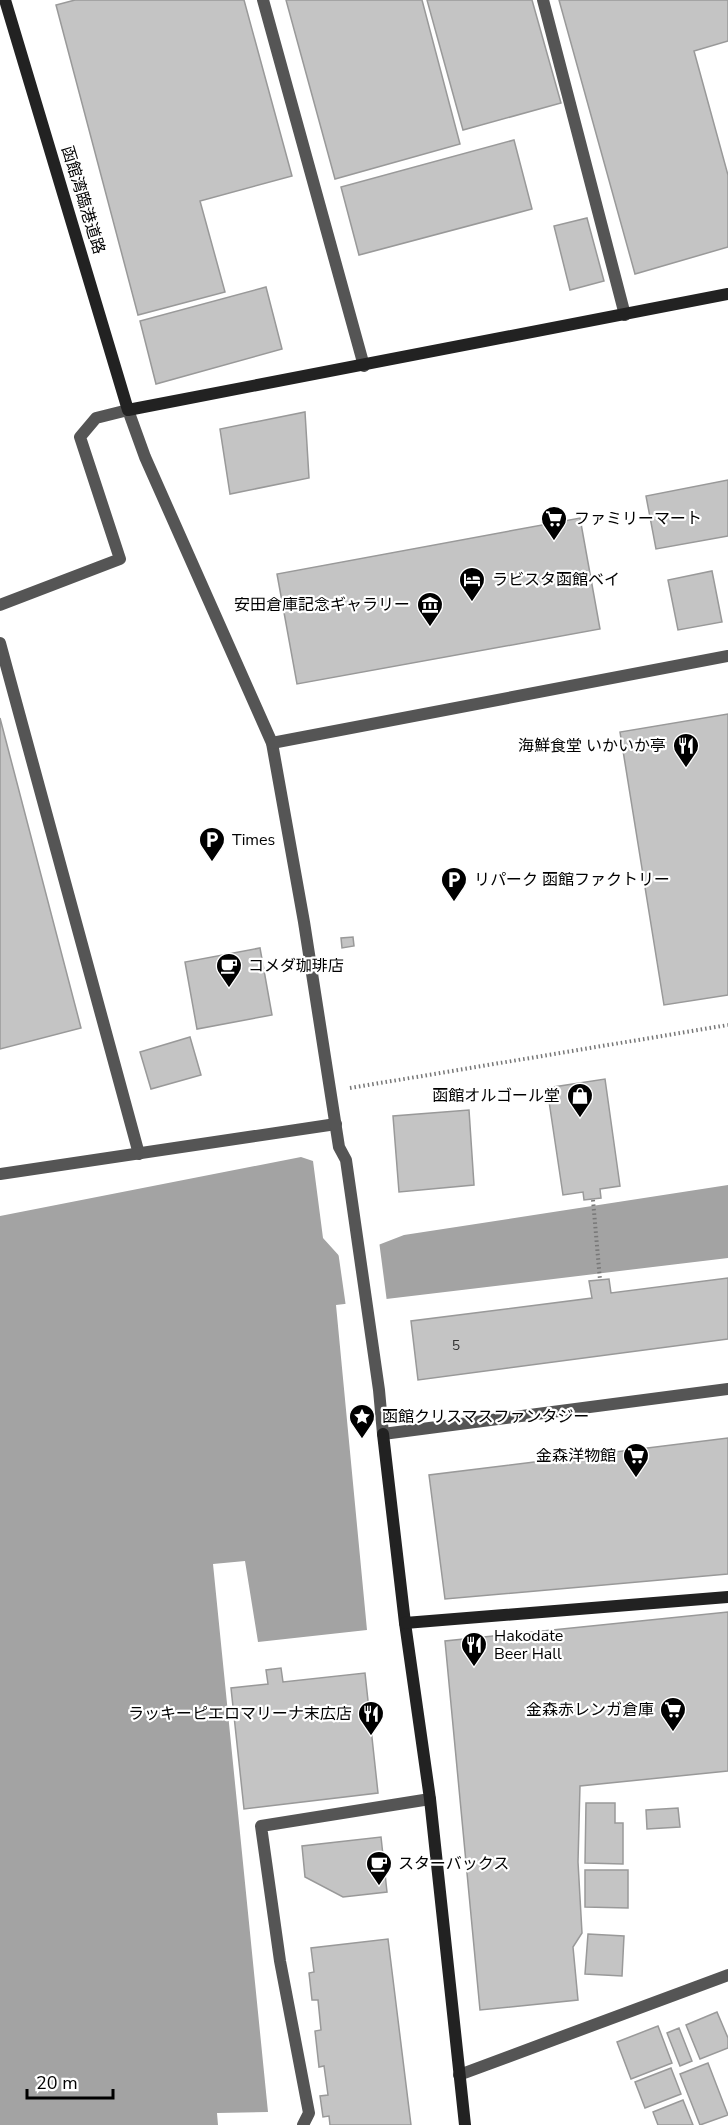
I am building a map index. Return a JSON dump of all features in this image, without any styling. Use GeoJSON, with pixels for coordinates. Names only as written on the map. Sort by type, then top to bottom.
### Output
{"type":"FeatureCollection","features":[{"type":"Feature","properties":{"kind":"street","name":"函館湾臨港道路"},"geometry":{"type":"LineString","coordinates":[[5,0],[128,410]]}},
{"type":"Feature","properties":{"kind":"street"},"geometry":{"type":"LineString","coordinates":[[263,0],[364,366]]}},
{"type":"Feature","properties":{"kind":"street"},"geometry":{"type":"LineString","coordinates":[[543,0],[625,315]]}},
{"type":"Feature","properties":{"kind":"street"},"geometry":{"type":"LineString","coordinates":[[0,605],[120,559],[80,437],[96,418],[728,294]]}},
{"type":"Feature","properties":{"kind":"street"},"geometry":{"type":"LineString","coordinates":[[128,410],[145,457],[272,743],[304,922],[339,1147],[346,1160],[379,1390],[405,1623],[430,1799],[465,2125]]}},
{"type":"Feature","properties":{"kind":"street"},"geometry":{"type":"LineString","coordinates":[[0,643],[139,1154]]}},
{"type":"Feature","properties":{"kind":"street"},"geometry":{"type":"LineString","coordinates":[[272,743],[728,656]]}},
{"type":"Feature","properties":{"kind":"street"},"geometry":{"type":"LineString","coordinates":[[0,1174],[336,1124]]}},
{"type":"Feature","properties":{"kind":"street"},"geometry":{"type":"LineString","coordinates":[[383,1434],[728,1389]]}},
{"type":"Feature","properties":{"kind":"street"},"geometry":{"type":"LineString","coordinates":[[405,1623],[728,1597]]}},
{"type":"Feature","properties":{"kind":"street"},"geometry":{"type":"LineString","coordinates":[[303,2125],[309,2113],[280,1961],[261,1826],[430,1799]]}},
{"type":"Feature","properties":{"kind":"street"},"geometry":{"type":"LineString","coordinates":[[459,2075],[728,1975]]}},
{"type":"Feature","properties":{"kind":"path"},"geometry":{"type":"LineString","coordinates":[[330,1091],[728,1025]]}},
{"type":"Feature","properties":{"kind":"path"},"geometry":{"type":"LineString","coordinates":[[593,1201],[600,1278]]}},
{"type":"Feature","properties":{"kind":"shaded area"},"geometry":{"type":"Polygon","coordinates":[[[301,1157],[313,1161],[323,1238],[342,1259],[404,1235],[728,1185],[728,1258],[336,1305],[367,1630],[258,1642],[245,1561],[213,1564],[268,2112],[217,2113],[218,2125],[0,2125],[0,1216],[301,1157]]]}},
{"type":"Feature","properties":{"kind":"pier"},"geometry":{"type":"Polygon","coordinates":[[[379,1241],[387,1302],[346,1307],[338,1251],[342,1255],[379,1241]]]}},
{"type":"Feature","properties":{"kind":"building"},"geometry":{"type":"Polygon","coordinates":[[[75,0],[244,0],[292,176],[200,201],[225,292],[138,315],[56,5],[75,0]]]}},
{"type":"Feature","properties":{"kind":"building"},"geometry":{"type":"Polygon","coordinates":[[[286,0],[422,0],[460,144],[335,179],[286,0]]]}},
{"type":"Feature","properties":{"kind":"building"},"geometry":{"type":"Polygon","coordinates":[[[427,0],[532,0],[561,103],[463,130],[427,0]]]}},
{"type":"Feature","properties":{"kind":"building"},"geometry":{"type":"Polygon","coordinates":[[[559,0],[728,0],[728,41],[694,51],[728,175],[728,247],[635,274],[559,0]]]}},
{"type":"Feature","properties":{"kind":"building"},"geometry":{"type":"Polygon","coordinates":[[[514,140],[532,209],[359,255],[341,187],[514,140]]]}},
{"type":"Feature","properties":{"kind":"building"},"geometry":{"type":"Polygon","coordinates":[[[587,218],[604,281],[570,290],[554,226],[587,218]]]}},
{"type":"Feature","properties":{"kind":"building"},"geometry":{"type":"Polygon","coordinates":[[[266,287],[282,349],[156,384],[140,321],[266,287]]]}},
{"type":"Feature","properties":{"kind":"building"},"geometry":{"type":"Polygon","coordinates":[[[305,412],[309,478],[230,494],[220,429],[305,412]]]}},
{"type":"Feature","properties":{"kind":"building"},"geometry":{"type":"Polygon","coordinates":[[[728,480],[728,536],[656,549],[646,496],[728,480]]]}},
{"type":"Feature","properties":{"kind":"building"},"geometry":{"type":"Polygon","coordinates":[[[580,518],[600,629],[297,684],[277,574],[580,518]]]}},
{"type":"Feature","properties":{"kind":"building"},"geometry":{"type":"Polygon","coordinates":[[[712,571],[722,622],[678,630],[668,580],[712,571]]]}},
{"type":"Feature","properties":{"kind":"building"},"geometry":{"type":"Polygon","coordinates":[[[728,714],[728,995],[664,1005],[620,732],[728,714]]]}},
{"type":"Feature","properties":{"kind":"building"},"geometry":{"type":"Polygon","coordinates":[[[0,718],[81,1028],[0,1049],[0,718]]]}},
{"type":"Feature","properties":{"kind":"building"},"geometry":{"type":"Polygon","coordinates":[[[353,937],[354,946],[342,948],[341,938],[353,937]]]}},
{"type":"Feature","properties":{"kind":"building","name":"コメダ珈琲店"},"geometry":{"type":"Polygon","coordinates":[[[260,948],[272,1015],[197,1029],[185,962],[260,948]]]}},
{"type":"Feature","properties":{"kind":"building"},"geometry":{"type":"Polygon","coordinates":[[[190,1037],[201,1075],[151,1089],[140,1052],[190,1037]]]}},
{"type":"Feature","properties":{"kind":"building"},"geometry":{"type":"Polygon","coordinates":[[[605,1079],[620,1186],[600,1189],[601,1198],[584,1200],[583,1192],[563,1195],[547,1088],[605,1079]]]}},
{"type":"Feature","properties":{"kind":"building"},"geometry":{"type":"Polygon","coordinates":[[[469,1110],[474,1185],[399,1192],[393,1116],[469,1110]]]}},
{"type":"Feature","properties":{"kind":"building"},"geometry":{"type":"Polygon","coordinates":[[[728,1278],[728,1339],[418,1380],[411,1321],[592,1298],[589,1281],[609,1279],[611,1293],[728,1278]]]}},
{"type":"Feature","properties":{"kind":"building"},"geometry":{"type":"Polygon","coordinates":[[[728,1438],[728,1574],[445,1599],[429,1475],[728,1438]]]}},
{"type":"Feature","properties":{"kind":"building"},"geometry":{"type":"Polygon","coordinates":[[[728,1612],[728,1771],[580,1786],[578,1862],[582,1933],[573,1947],[578,2000],[480,2010],[445,1641],[728,1612]]]}},
{"type":"Feature","properties":{"kind":"building"},"geometry":{"type":"Polygon","coordinates":[[[281,1668],[283,1682],[365,1673],[378,1793],[244,1809],[231,1688],[268,1684],[266,1670],[281,1668]]]}},
{"type":"Feature","properties":{"kind":"building"},"geometry":{"type":"Polygon","coordinates":[[[586,1803],[615,1803],[615,1823],[623,1823],[623,1864],[585,1863],[586,1803]]]}},
{"type":"Feature","properties":{"kind":"building"},"geometry":{"type":"Polygon","coordinates":[[[678,1808],[680,1827],[647,1829],[646,1810],[678,1808]]]}},
{"type":"Feature","properties":{"kind":"building"},"geometry":{"type":"Polygon","coordinates":[[[381,1837],[387,1892],[343,1897],[305,1877],[302,1846],[381,1837]]]}},
{"type":"Feature","properties":{"kind":"building"},"geometry":{"type":"Polygon","coordinates":[[[585,1870],[628,1870],[628,1908],[585,1907],[585,1870]]]}},
{"type":"Feature","properties":{"kind":"building"},"geometry":{"type":"Polygon","coordinates":[[[588,1934],[624,1936],[622,1976],[585,1974],[588,1934]]]}},
{"type":"Feature","properties":{"kind":"building"},"geometry":{"type":"Polygon","coordinates":[[[388,1939],[411,2125],[330,2125],[329,2116],[323,2117],[320,2096],[328,2095],[324,2066],[319,2067],[315,2031],[321,2030],[318,2000],[312,2000],[309,1973],[314,1972],[311,1948],[388,1939]]]}},
{"type":"Feature","properties":{"kind":"building"},"geometry":{"type":"Polygon","coordinates":[[[717,2012],[728,2038],[728,2048],[700,2059],[686,2025],[717,2012]]]}},
{"type":"Feature","properties":{"kind":"building"},"geometry":{"type":"Polygon","coordinates":[[[658,2026],[672,2063],[631,2079],[617,2042],[658,2026]]]}},
{"type":"Feature","properties":{"kind":"building"},"geometry":{"type":"Polygon","coordinates":[[[679,2028],[692,2061],[680,2066],[667,2033],[679,2028]]]}},
{"type":"Feature","properties":{"kind":"building"},"geometry":{"type":"Polygon","coordinates":[[[708,2063],[728,2115],[700,2125],[680,2074],[708,2063]]]}},
{"type":"Feature","properties":{"kind":"building"},"geometry":{"type":"Polygon","coordinates":[[[671,2068],[681,2094],[645,2108],[635,2082],[671,2068]]]}},
{"type":"Feature","properties":{"kind":"building"},"geometry":{"type":"Polygon","coordinates":[[[683,2100],[693,2125],[658,2125],[653,2112],[683,2100]]]}},
{"type":"Feature","properties":{"kind":"place","name":"ファミリーマート"},"geometry":{"type":"Point","coordinates":[554,542]}},
{"type":"Feature","properties":{"kind":"place","name":"ラビスタ函館ベイ"},"geometry":{"type":"Point","coordinates":[472,603]}},
{"type":"Feature","properties":{"kind":"place","name":"安田倉庫記念ギャラリー"},"geometry":{"type":"Point","coordinates":[430,628]}},
{"type":"Feature","properties":{"kind":"place","name":"海鮮食堂 いかいか亭"},"geometry":{"type":"Point","coordinates":[686,769]}},
{"type":"Feature","properties":{"kind":"place","name":"Times"},"geometry":{"type":"Point","coordinates":[212,863]}},
{"type":"Feature","properties":{"kind":"place","name":"リパーク 函館ファクトリー"},"geometry":{"type":"Point","coordinates":[454,903]}},
{"type":"Feature","properties":{"kind":"place","name":"コメダ珈琲店"},"geometry":{"type":"Point","coordinates":[229,989]}},
{"type":"Feature","properties":{"kind":"place","name":"函館オルゴール堂"},"geometry":{"type":"Point","coordinates":[580,1119]}},
{"type":"Feature","properties":{"kind":"place","name":"函館クリスマスファンタジー"},"geometry":{"type":"Point","coordinates":[362,1440]}},
{"type":"Feature","properties":{"kind":"place","name":"金森洋物館"},"geometry":{"type":"Point","coordinates":[636,1479]}},
{"type":"Feature","properties":{"kind":"place","name":"Hakodate Beer Hall"},"geometry":{"type":"Point","coordinates":[474,1668]}},
{"type":"Feature","properties":{"kind":"place","name":"金森赤レンガ倉庫"},"geometry":{"type":"Point","coordinates":[673,1733]}},
{"type":"Feature","properties":{"kind":"place","name":"ラッキーピエロマリーナ末広店"},"geometry":{"type":"Point","coordinates":[371,1737]}},
{"type":"Feature","properties":{"kind":"place","name":"スターバックス"},"geometry":{"type":"Point","coordinates":[379,1887]}}]}
